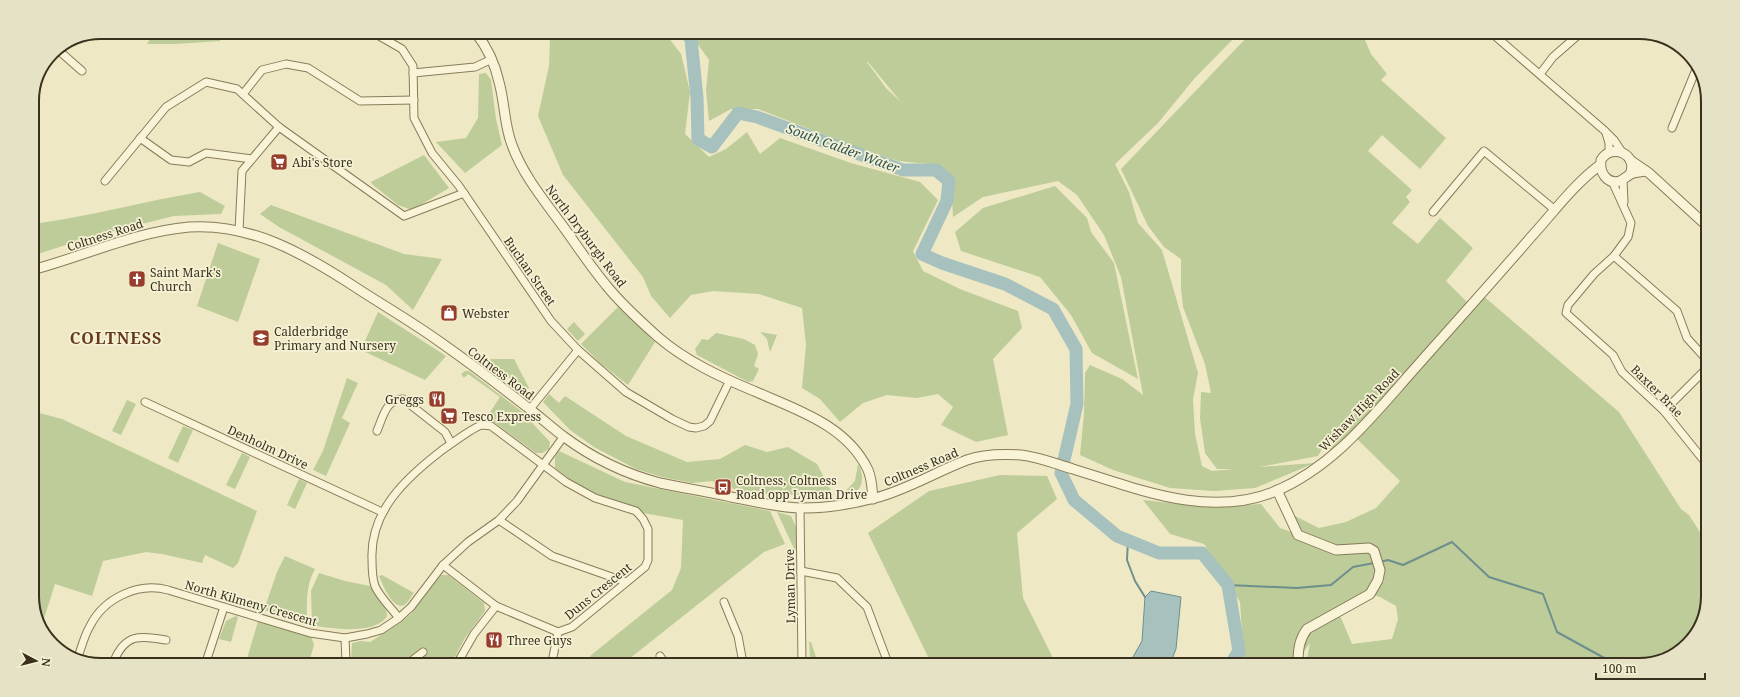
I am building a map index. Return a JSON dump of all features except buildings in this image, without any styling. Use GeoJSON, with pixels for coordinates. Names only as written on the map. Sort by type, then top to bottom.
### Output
{"type":"FeatureCollection","features":[{"type":"Feature","properties":{"kind":"street","name":"Buchan Street"},"geometry":{"type":"LineString","coordinates":[[384,39],[402,49],[413,66],[414,118],[432,153],[464,193],[551,321],[578,350],[626,392],[672,419],[689,427],[696,428],[704,426],[710,421],[730,380]]}},
{"type":"Feature","properties":{"kind":"street","name":"North Dryburgh Road"},"geometry":{"type":"LineString","coordinates":[[481,39],[492,59],[500,82],[506,128],[520,164],[530,182],[605,284],[641,322],[668,345],[705,368],[818,419],[833,430],[846,441],[863,461],[871,482],[873,499]]}},
{"type":"Feature","properties":{"kind":"street"},"geometry":{"type":"LineString","coordinates":[[1499,39],[1605,131],[1630,160],[1646,171],[1701,217]]}},
{"type":"Feature","properties":{"kind":"street"},"geometry":{"type":"LineString","coordinates":[[1540,74],[1553,57],[1574,39]]}},
{"type":"Feature","properties":{"kind":"street"},"geometry":{"type":"LineString","coordinates":[[62,53],[82,71]]}},
{"type":"Feature","properties":{"kind":"street"},"geometry":{"type":"LineString","coordinates":[[414,72],[476,67],[492,59]]}},
{"type":"Feature","properties":{"kind":"street"},"geometry":{"type":"LineString","coordinates":[[243,94],[262,70],[286,64],[308,68],[360,101],[414,100]]}},
{"type":"Feature","properties":{"kind":"street"},"geometry":{"type":"LineString","coordinates":[[1672,128],[1694,73]]}},
{"type":"Feature","properties":{"kind":"street"},"geometry":{"type":"LineString","coordinates":[[105,181],[166,107],[206,82],[237,89],[279,127],[404,216],[464,193]]}},
{"type":"Feature","properties":{"kind":"street"},"geometry":{"type":"LineString","coordinates":[[239,231],[242,171],[279,127]]}},
{"type":"Feature","properties":{"kind":"street"},"geometry":{"type":"LineString","coordinates":[[1605,131],[1609,143],[1609,152]]}},
{"type":"Feature","properties":{"kind":"street"},"geometry":{"type":"LineString","coordinates":[[140,138],[171,160],[188,162],[206,154],[252,159]]}},
{"type":"Feature","properties":{"kind":"street"},"geometry":{"type":"LineString","coordinates":[[1433,212],[1484,151],[1556,210]]}},
{"type":"Feature","properties":{"kind":"street"},"geometry":{"type":"LineString","coordinates":[[1604,176],[1600,165],[1603,158],[1609,152],[1622,152]]}},
{"type":"Feature","properties":{"kind":"street"},"geometry":{"type":"LineString","coordinates":[[1627,177],[1633,169],[1630,160]]}},
{"type":"Feature","properties":{"kind":"street","name":"Wishaw High Road"},"geometry":{"type":"LineString","coordinates":[[1071,468],[1156,495],[1190,501],[1222,503],[1252,499],[1277,490],[1320,467],[1339,451],[1412,372],[1589,173],[1600,165]]}},
{"type":"Feature","properties":{"kind":"street"},"geometry":{"type":"LineString","coordinates":[[1589,173],[1604,176],[1612,181],[1646,171]]}},
{"type":"Feature","properties":{"kind":"street","name":"Baxter Brae"},"geometry":{"type":"LineString","coordinates":[[1624,206],[1627,177]]}},
{"type":"Feature","properties":{"kind":"street","name":"Baxter Brae"},"geometry":{"type":"LineString","coordinates":[[1612,181],[1631,223],[1630,230],[1625,243],[1614,256],[1594,274],[1568,305],[1566,313],[1613,356],[1622,372],[1664,412],[1701,457]]}},
{"type":"Feature","properties":{"kind":"street","name":"Coltness Road"},"geometry":{"type":"LineString","coordinates":[[39,268],[56,264],[121,240],[150,233],[192,227],[221,228],[239,231],[279,243],[314,261],[440,342],[583,449],[634,475],[662,483],[735,498],[800,508],[834,506],[873,499],[904,489],[971,459],[1002,455],[1037,458],[1071,468]]}},
{"type":"Feature","properties":{"kind":"street"},"geometry":{"type":"LineString","coordinates":[[1614,256],[1677,311],[1687,338],[1701,353]]}},
{"type":"Feature","properties":{"kind":"street"},"geometry":{"type":"LineString","coordinates":[[530,409],[578,350]]}},
{"type":"Feature","properties":{"kind":"street"},"geometry":{"type":"LineString","coordinates":[[1664,412],[1701,374]]}},
{"type":"Feature","properties":{"kind":"street"},"geometry":{"type":"LineString","coordinates":[[377,431],[389,403],[396,399],[404,399],[445,432],[451,443]]}},
{"type":"Feature","properties":{"kind":"street","name":"Denholm Drive"},"geometry":{"type":"LineString","coordinates":[[145,402],[382,512]]}},
{"type":"Feature","properties":{"kind":"street","name":"Duns Crescent"},"geometry":{"type":"LineString","coordinates":[[399,618],[375,587],[372,571],[371,548],[375,529],[382,512],[402,484],[451,443],[481,425],[491,426],[566,482],[589,495],[636,511],[643,519],[648,529],[648,560],[645,567],[572,628],[558,632],[496,606],[442,565]]}},
{"type":"Feature","properties":{"kind":"street","name":"North Kilmeny Crescent"},"geometry":{"type":"LineString","coordinates":[[79,654],[90,626],[105,606],[122,594],[148,588],[158,588],[310,633],[345,638],[381,630],[399,618],[410,607],[442,565],[468,542],[499,520],[517,501],[564,436]]}},
{"type":"Feature","properties":{"kind":"street"},"geometry":{"type":"LineString","coordinates":[[1277,490],[1298,535],[1336,550],[1369,548],[1374,551],[1379,567],[1378,580],[1370,594],[1307,629],[1299,643],[1298,658]]}},
{"type":"Feature","properties":{"kind":"street","name":"Lyman Drive"},"geometry":{"type":"LineString","coordinates":[[800,508],[802,658]]}},
{"type":"Feature","properties":{"kind":"street"},"geometry":{"type":"LineString","coordinates":[[499,520],[552,556],[626,582]]}},
{"type":"Feature","properties":{"kind":"street"},"geometry":{"type":"LineString","coordinates":[[801,571],[837,578],[867,607],[886,658]]}},
{"type":"Feature","properties":{"kind":"street"},"geometry":{"type":"LineString","coordinates":[[724,602],[738,636],[742,658]]}},
{"type":"Feature","properties":{"kind":"street"},"geometry":{"type":"LineString","coordinates":[[460,658],[474,634],[496,606]]}},
{"type":"Feature","properties":{"kind":"street"},"geometry":{"type":"LineString","coordinates":[[207,658],[224,607]]}},
{"type":"Feature","properties":{"kind":"street"},"geometry":{"type":"LineString","coordinates":[[553,658],[558,632]]}},
{"type":"Feature","properties":{"kind":"street"},"geometry":{"type":"LineString","coordinates":[[116,658],[121,647],[134,638],[150,637],[166,640]]}},
{"type":"Feature","properties":{"kind":"street"},"geometry":{"type":"LineString","coordinates":[[345,638],[346,658]]}},
{"type":"Feature","properties":{"kind":"street"},"geometry":{"type":"LineString","coordinates":[[415,658],[423,652]]}},
{"type":"Feature","properties":{"kind":"green space"},"geometry":{"type":"Polygon","coordinates":[[[150,39],[221,39],[220,41],[147,44],[150,39]]]}},
{"type":"Feature","properties":{"kind":"green space"},"geometry":{"type":"Polygon","coordinates":[[[550,39],[670,39],[681,54],[690,92],[685,134],[709,157],[726,149],[747,132],[760,154],[780,138],[851,163],[920,182],[938,200],[913,251],[923,271],[960,289],[1018,311],[1022,328],[993,359],[1008,435],[976,442],[941,425],[953,407],[938,394],[917,398],[887,395],[863,403],[840,422],[820,399],[802,388],[806,345],[802,308],[759,294],[713,291],[691,295],[670,318],[651,296],[643,277],[563,175],[538,116],[549,66],[550,39]]]}},
{"type":"Feature","properties":{"kind":"green space"},"geometry":{"type":"Polygon","coordinates":[[[694,39],[1233,39],[1194,79],[1158,123],[1115,164],[1129,192],[1138,223],[1162,250],[1198,373],[1193,399],[1195,434],[1202,466],[1212,471],[1234,469],[1217,469],[1205,453],[1200,418],[1201,392],[1211,393],[1205,364],[1183,307],[1181,288],[1181,259],[1164,247],[1148,226],[1121,169],[1245,39],[1364,39],[1371,54],[1387,74],[1381,80],[1446,138],[1420,169],[1382,135],[1368,151],[1412,190],[1406,197],[1410,202],[1392,223],[1418,244],[1440,218],[1473,248],[1446,281],[1471,306],[1481,294],[1619,412],[1681,509],[1689,515],[1701,534],[1701,596],[1698,616],[1695,623],[1683,640],[1670,650],[1659,655],[1639,658],[1307,658],[1310,643],[1299,658],[1244,658],[1240,602],[1204,544],[1170,534],[1143,500],[1207,507],[1261,504],[1280,528],[1297,534],[1293,515],[1319,528],[1346,522],[1376,508],[1400,481],[1354,436],[1339,451],[1323,447],[1318,456],[1259,467],[1315,463],[1255,488],[1214,491],[1170,488],[1113,470],[1080,455],[1084,413],[1085,373],[1090,365],[1122,379],[1143,395],[1121,277],[1104,235],[1077,195],[1058,181],[983,197],[953,217],[951,177],[939,165],[898,161],[848,144],[758,109],[731,109],[709,121],[706,90],[709,60],[694,39]],[[868,62],[886,88],[901,102],[868,62]],[[1370,594],[1338,611],[1352,644],[1392,639],[1398,619],[1396,606],[1380,597],[1370,594]]]}},
{"type":"Feature","properties":{"kind":"green space"},"geometry":{"type":"Polygon","coordinates":[[[486,73],[491,80],[496,119],[502,145],[465,173],[436,142],[466,138],[478,118],[479,74],[486,73]]]}},
{"type":"Feature","properties":{"kind":"green space"},"geometry":{"type":"Polygon","coordinates":[[[424,155],[449,188],[412,210],[398,205],[372,184],[371,182],[424,155]]]}},
{"type":"Feature","properties":{"kind":"green space"},"geometry":{"type":"Polygon","coordinates":[[[1055,186],[1087,218],[1091,232],[1114,263],[1138,379],[1092,353],[1071,315],[1040,277],[961,251],[955,232],[983,208],[1055,186]]]}},
{"type":"Feature","properties":{"kind":"green space"},"geometry":{"type":"Polygon","coordinates":[[[200,192],[225,206],[221,214],[174,216],[90,237],[39,254],[39,223],[200,192]]]}},
{"type":"Feature","properties":{"kind":"green space"},"geometry":{"type":"Polygon","coordinates":[[[271,205],[404,254],[442,259],[413,310],[386,285],[279,227],[260,214],[271,205]]]}},
{"type":"Feature","properties":{"kind":"green space"},"geometry":{"type":"Polygon","coordinates":[[[218,243],[260,259],[238,322],[197,306],[218,243]]]}},
{"type":"Feature","properties":{"kind":"green space"},"geometry":{"type":"Polygon","coordinates":[[[618,307],[655,342],[628,385],[600,363],[581,344],[618,307]]]}},
{"type":"Feature","properties":{"kind":"green space"},"geometry":{"type":"Polygon","coordinates":[[[378,312],[446,356],[425,380],[361,350],[378,312]]]}},
{"type":"Feature","properties":{"kind":"green space"},"geometry":{"type":"Polygon","coordinates":[[[574,322],[585,334],[578,341],[567,329],[574,322]]]}},
{"type":"Feature","properties":{"kind":"green space"},"geometry":{"type":"Polygon","coordinates":[[[760,332],[777,335],[770,352],[767,339],[760,332]]]}},
{"type":"Feature","properties":{"kind":"green space"},"geometry":{"type":"Polygon","coordinates":[[[716,333],[744,339],[755,345],[758,354],[754,366],[759,369],[753,381],[748,382],[697,355],[695,349],[702,339],[708,340],[716,333]]]}},
{"type":"Feature","properties":{"kind":"green space"},"geometry":{"type":"Polygon","coordinates":[[[491,359],[514,359],[529,388],[527,389],[489,365],[488,361],[491,359]]]}},
{"type":"Feature","properties":{"kind":"green space"},"geometry":{"type":"Polygon","coordinates":[[[465,371],[469,371],[521,411],[550,442],[549,449],[542,453],[536,453],[487,417],[500,397],[468,374],[464,378],[461,374],[465,371]]]}},
{"type":"Feature","properties":{"kind":"green space"},"geometry":{"type":"Polygon","coordinates":[[[347,378],[358,383],[342,418],[350,423],[326,476],[313,470],[323,451],[347,378]]]}},
{"type":"Feature","properties":{"kind":"green space"},"geometry":{"type":"Polygon","coordinates":[[[549,394],[559,403],[565,396],[626,436],[687,462],[720,459],[745,445],[767,452],[788,447],[817,464],[833,495],[774,495],[736,491],[730,486],[712,481],[692,483],[662,477],[636,469],[594,447],[570,430],[543,402],[549,394]]]}},
{"type":"Feature","properties":{"kind":"green space"},"geometry":{"type":"Polygon","coordinates":[[[127,400],[136,404],[121,435],[112,431],[127,400]]]}},
{"type":"Feature","properties":{"kind":"green space"},"geometry":{"type":"Polygon","coordinates":[[[39,413],[62,419],[257,511],[238,563],[233,568],[205,555],[202,563],[146,552],[103,561],[92,596],[55,584],[44,619],[39,600],[39,413]]]}},
{"type":"Feature","properties":{"kind":"green space"},"geometry":{"type":"Polygon","coordinates":[[[183,426],[193,430],[178,463],[168,458],[183,426]]]}},
{"type":"Feature","properties":{"kind":"green space"},"geometry":{"type":"Polygon","coordinates":[[[559,451],[625,482],[770,511],[785,544],[764,552],[630,658],[592,658],[590,656],[672,590],[681,568],[683,520],[643,513],[638,509],[594,494],[573,483],[555,468],[555,457],[559,451]]]}},
{"type":"Feature","properties":{"kind":"green space"},"geometry":{"type":"Polygon","coordinates":[[[242,453],[250,457],[235,489],[226,485],[242,453]]]}},
{"type":"Feature","properties":{"kind":"green space"},"geometry":{"type":"Polygon","coordinates":[[[858,464],[862,476],[860,487],[854,493],[841,496],[855,481],[858,464]]]}},
{"type":"Feature","properties":{"kind":"green space"},"geometry":{"type":"Polygon","coordinates":[[[1000,475],[1047,476],[1057,499],[1017,533],[1023,598],[1052,658],[929,658],[868,533],[929,491],[1000,475]]]}},
{"type":"Feature","properties":{"kind":"green space"},"geometry":{"type":"Polygon","coordinates":[[[299,479],[307,483],[295,509],[287,505],[299,479]]]}},
{"type":"Feature","properties":{"kind":"green space"},"geometry":{"type":"Polygon","coordinates":[[[777,512],[791,516],[796,527],[798,557],[777,512]]]}},
{"type":"Feature","properties":{"kind":"green space"},"geometry":{"type":"Polygon","coordinates":[[[285,556],[315,569],[308,589],[307,624],[264,610],[277,572],[285,556]]]}},
{"type":"Feature","properties":{"kind":"green space"},"geometry":{"type":"Polygon","coordinates":[[[319,573],[345,581],[370,586],[386,610],[387,616],[381,622],[373,626],[363,628],[341,629],[312,625],[311,591],[319,573]]]}},
{"type":"Feature","properties":{"kind":"green space"},"geometry":{"type":"Polygon","coordinates":[[[382,575],[414,593],[404,605],[400,606],[396,604],[388,595],[379,576],[382,575]]]}},
{"type":"Feature","properties":{"kind":"green space"},"geometry":{"type":"Polygon","coordinates":[[[441,575],[448,575],[484,603],[485,611],[465,638],[454,658],[351,658],[352,643],[361,641],[370,642],[400,623],[411,614],[441,575]]]}},
{"type":"Feature","properties":{"kind":"green space"},"geometry":{"type":"Polygon","coordinates":[[[236,616],[238,617],[231,642],[219,639],[226,621],[236,616]]]}},
{"type":"Feature","properties":{"kind":"green space"},"geometry":{"type":"Polygon","coordinates":[[[259,618],[310,633],[314,645],[310,658],[247,658],[259,618]]]}},
{"type":"Feature","properties":{"kind":"green space"},"geometry":{"type":"Polygon","coordinates":[[[809,642],[811,642],[816,657],[810,658],[809,642]]]}},
{"type":"Feature","properties":{"kind":"water"},"geometry":{"type":"Polygon","coordinates":[[[1151,591],[1181,597],[1176,649],[1172,658],[1132,658],[1142,641],[1145,597],[1151,591]]]}},
{"type":"Feature","properties":{"kind":"waterway","name":"South Calder Water"},"geometry":{"type":"LineString","coordinates":[[691,39],[697,98],[698,139],[712,147],[738,113],[757,117],[903,170],[936,170],[949,181],[947,201],[922,254],[942,263],[1005,284],[1053,309],[1076,349],[1077,404],[1061,473],[1074,500],[1117,536],[1159,553],[1202,553],[1228,585],[1239,651],[1235,658]]}},
{"type":"Feature","properties":{"kind":"waterway"},"geometry":{"type":"LineString","coordinates":[[1128,540],[1127,560],[1135,581],[1145,597]]}},
{"type":"Feature","properties":{"kind":"waterway"},"geometry":{"type":"LineString","coordinates":[[1380,562],[1388,560],[1403,565],[1452,542],[1489,577],[1543,594],[1557,632],[1604,658]]}},
{"type":"Feature","properties":{"kind":"waterway"},"geometry":{"type":"LineString","coordinates":[[1228,585],[1297,588],[1331,585],[1353,567],[1374,563]]}},
{"type":"Feature","properties":{"kind":"place","name":"Abi's Store"},"geometry":{"type":"Point","coordinates":[279,162]}},
{"type":"Feature","properties":{"kind":"place","name":"Saint Mark's Church"},"geometry":{"type":"Point","coordinates":[137,279]}},
{"type":"Feature","properties":{"kind":"place","name":"Webster"},"geometry":{"type":"Point","coordinates":[449,313]}},
{"type":"Feature","properties":{"kind":"place","name":"Calderbridge Primary and Nursery"},"geometry":{"type":"Point","coordinates":[261,338]}},
{"type":"Feature","properties":{"kind":"place","name":"Greggs"},"geometry":{"type":"Point","coordinates":[437,399]}},
{"type":"Feature","properties":{"kind":"place","name":"Tesco Express"},"geometry":{"type":"Point","coordinates":[449,416]}},
{"type":"Feature","properties":{"kind":"place","name":"Coltness, Coltness Road opp Lyman Drive"},"geometry":{"type":"Point","coordinates":[723,487]}},
{"type":"Feature","properties":{"kind":"place","name":"Three Guys"},"geometry":{"type":"Point","coordinates":[494,640]}},
{"type":"Feature","properties":{"kind":"district","name":"COLTNESS"},"geometry":{"type":"Point","coordinates":[116,338]}}]}
